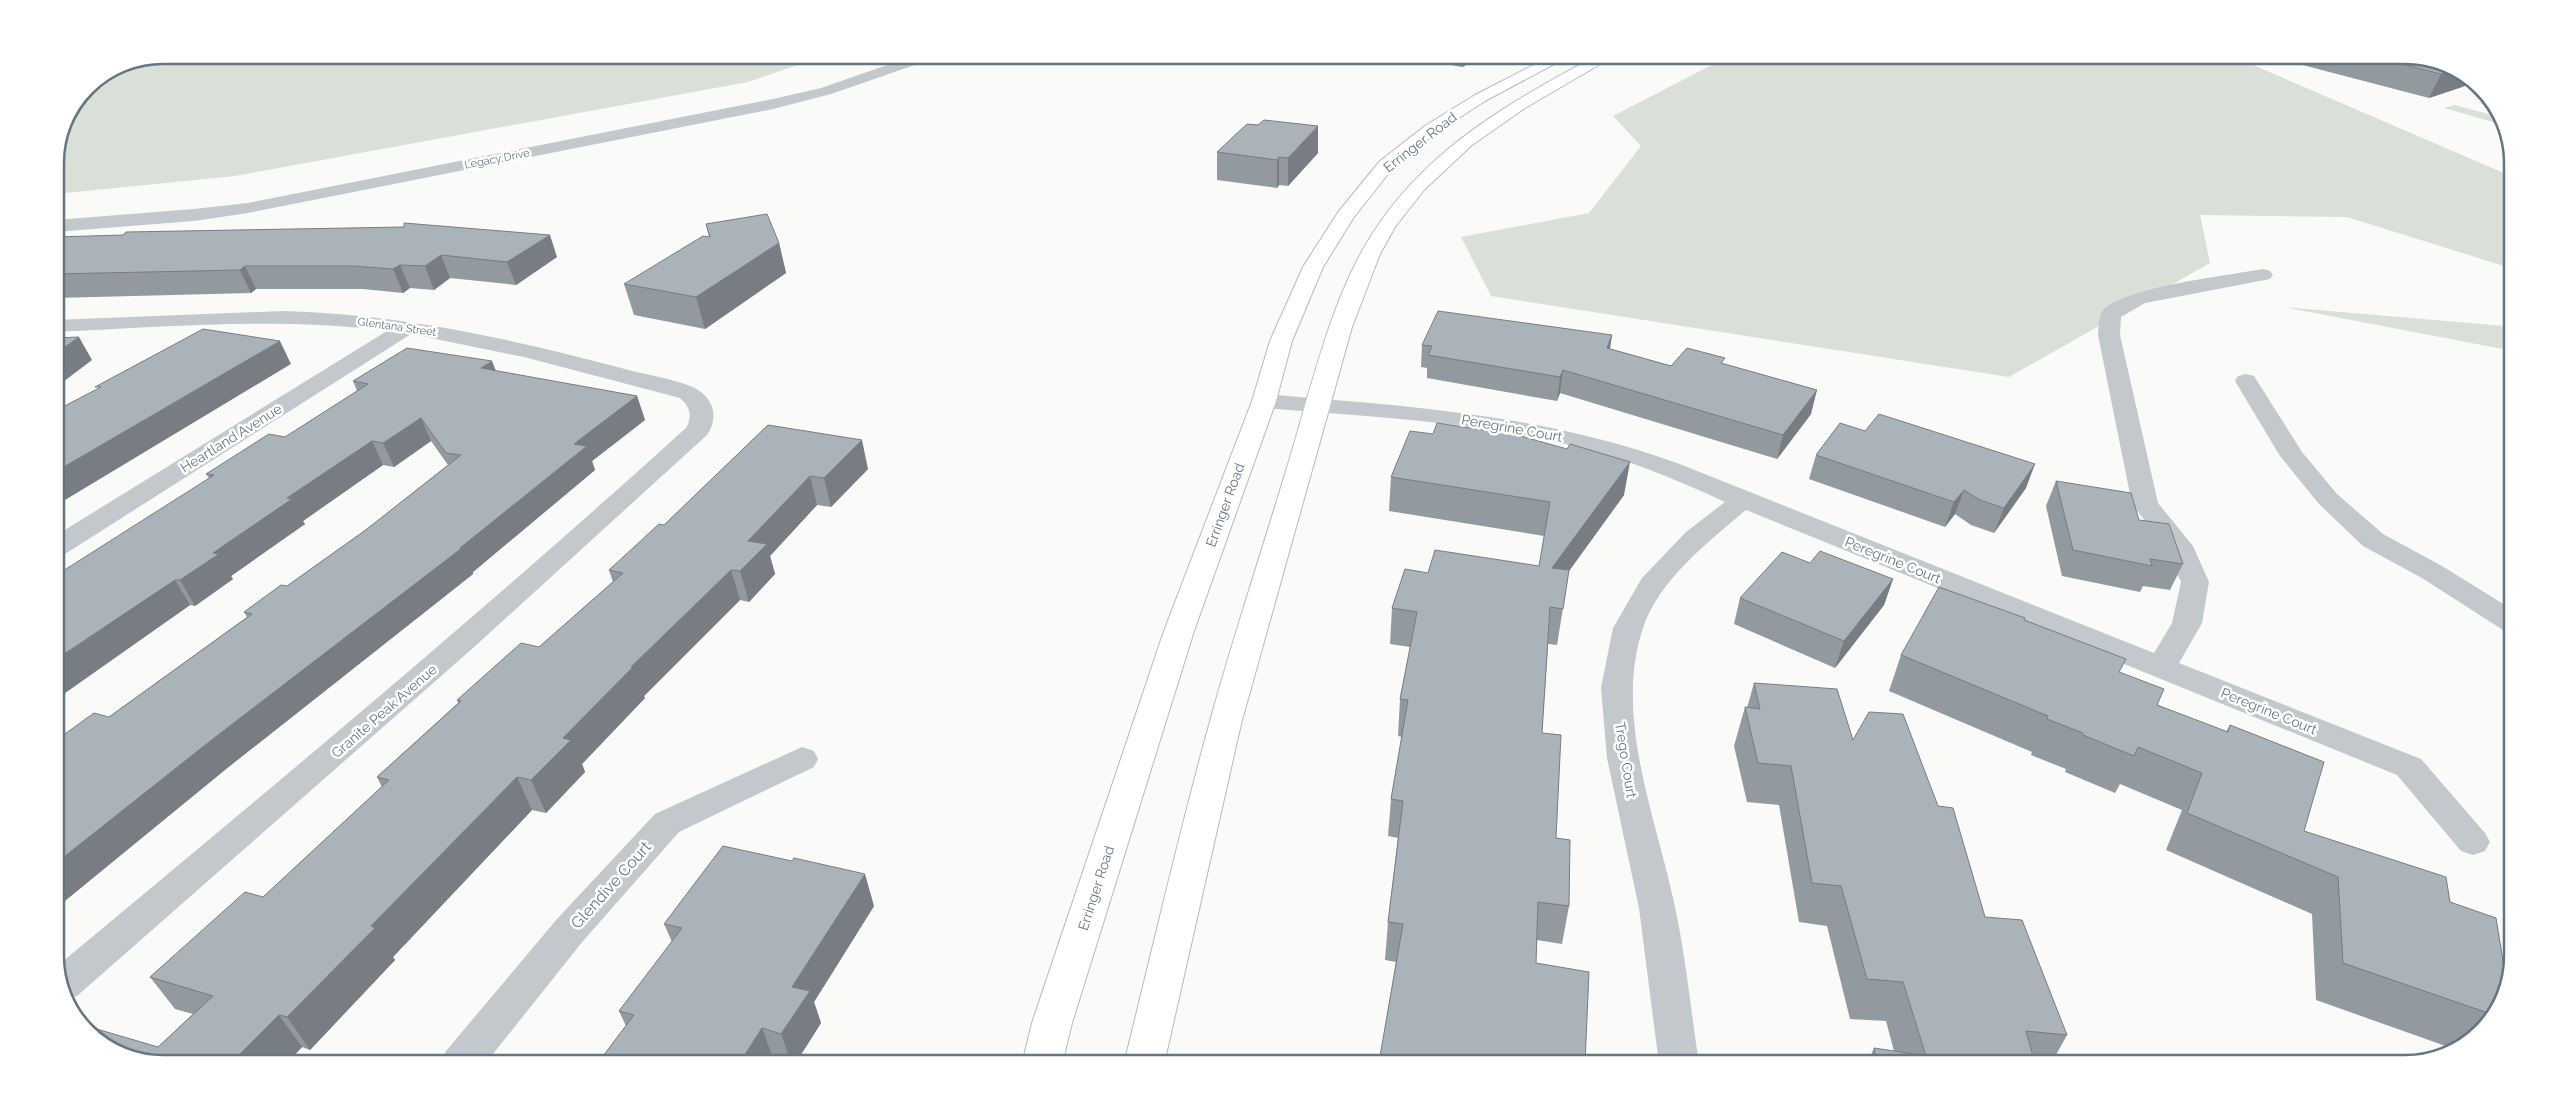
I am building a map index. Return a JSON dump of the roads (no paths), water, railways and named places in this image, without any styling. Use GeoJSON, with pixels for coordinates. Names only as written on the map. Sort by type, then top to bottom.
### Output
{"type":"FeatureCollection","features":[{"type":"Feature","properties":{"kind":"main road","name":"Erringer Road"},"geometry":{"type":"LineString","coordinates":[[1044,1055],[1052,1023],[1178,631],[1264,400],[1281,341],[1313,266],[1346,214],[1386,165],[1431,129],[1480,98],[1546,64]]}},
{"type":"Feature","properties":{"kind":"main road","name":"Erringer Road"},"geometry":{"type":"LineString","coordinates":[[1146,1055],[1225,724],[1341,327],[1363,269],[1394,215],[1427,176],[1455,149],[1497,116],[1592,64]]}},
{"type":"Feature","properties":{"kind":"street","name":"Legacy Drive"},"geometry":{"type":"LineString","coordinates":[[64,225],[194,215],[301,198],[773,104],[826,90],[903,64]]}},
{"type":"Feature","properties":{"kind":"street"},"geometry":{"type":"LineString","coordinates":[[2162,668],[2187,623],[2195,582],[2179,546],[2145,504],[2108,335],[2111,314],[2139,298],[2263,275]]}},
{"type":"Feature","properties":{"kind":"street","name":"Glentana Street"},"geometry":{"type":"LineString","coordinates":[[64,326],[308,317],[360,321],[483,340],[688,393],[701,403],[704,415],[698,430]]}},
{"type":"Feature","properties":{"kind":"street","name":"Heartland Avenue"},"geometry":{"type":"LineString","coordinates":[[64,542],[406,328]]}},
{"type":"Feature","properties":{"kind":"street"},"geometry":{"type":"LineString","coordinates":[[2246,381],[2292,456],[2328,499],[2373,540],[2432,572],[2504,617]]}},
{"type":"Feature","properties":{"kind":"street","name":"Peregrine Court"},"geometry":{"type":"LineString","coordinates":[[1264,400],[1466,418],[1541,431],[1643,459],[1689,474],[1743,500],[2408,767],[2473,842]]}},
{"type":"Feature","properties":{"kind":"street","name":"Granite Peak Avenue"},"geometry":{"type":"LineString","coordinates":[[67,980],[388,708],[567,551],[698,430]]}},
{"type":"Feature","properties":{"kind":"street","name":"Trego Court"},"geometry":{"type":"LineString","coordinates":[[1678,1055],[1657,908],[1623,758],[1616,688],[1628,628],[1656,578],[1696,538],[1743,500]]}},
{"type":"Feature","properties":{"kind":"street","name":"Glendive Court"},"geometry":{"type":"LineString","coordinates":[[467,1055],[570,930],[667,823],[802,759]]}}]}
